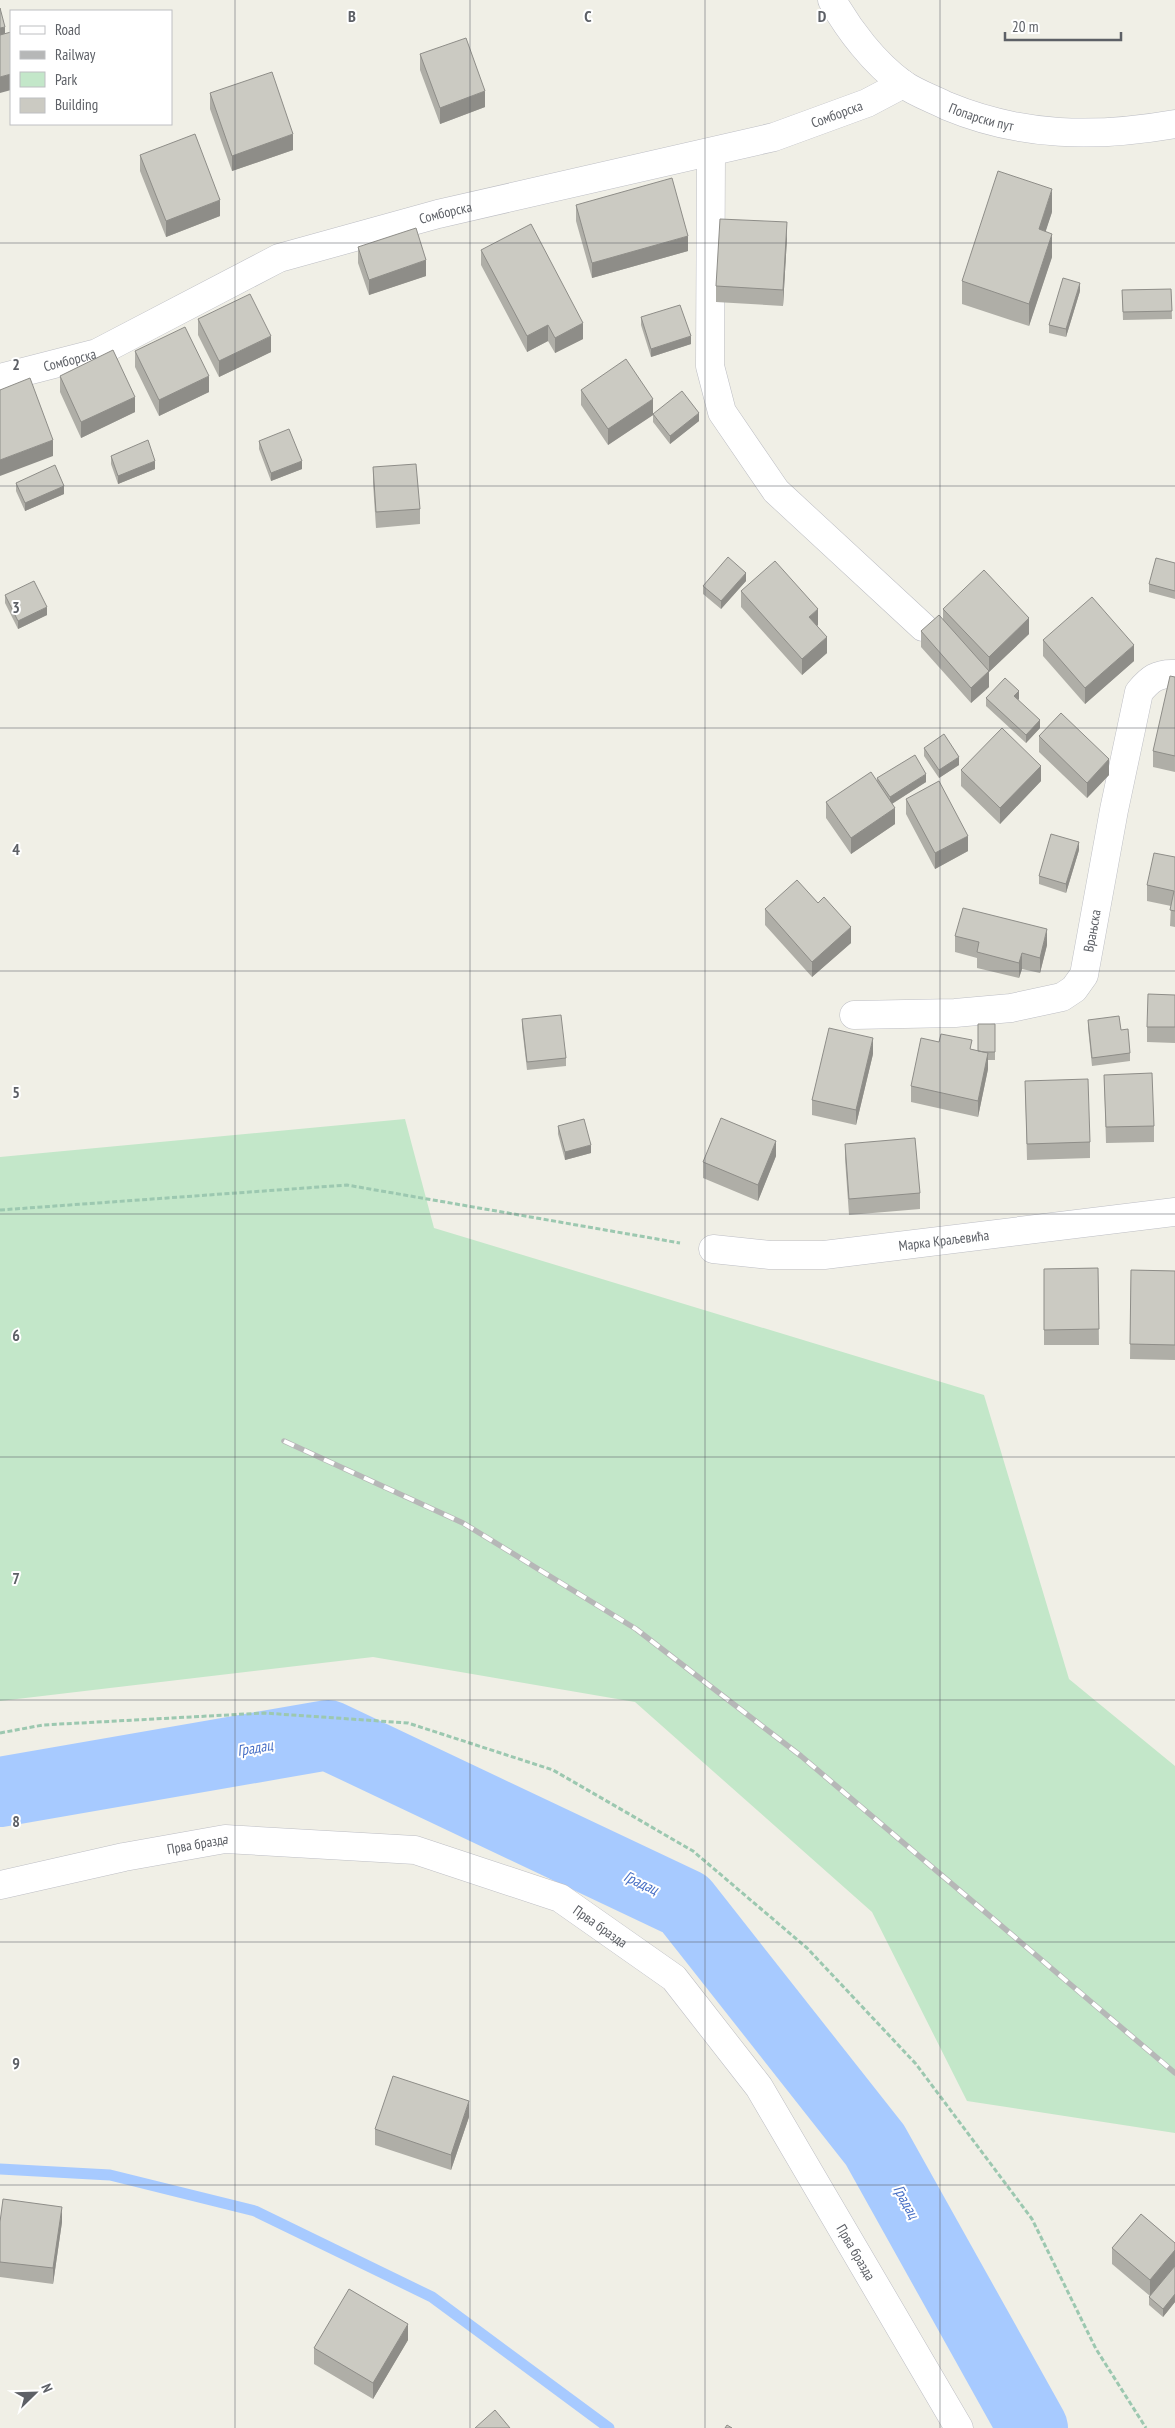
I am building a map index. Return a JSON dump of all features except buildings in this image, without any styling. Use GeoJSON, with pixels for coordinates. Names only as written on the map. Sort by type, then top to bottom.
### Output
{"type":"FeatureCollection","features":[{"type":"Feature","properties":{"kind":"street","name":"Попарски пут"},"geometry":{"type":"LineString","coordinates":[[832,0],[879,63],[904,84],[961,112],[1028,130],[1102,133],[1175,124]]}},
{"type":"Feature","properties":{"kind":"street","name":"Сомборска"},"geometry":{"type":"LineString","coordinates":[[0,378],[97,353],[279,258],[438,214],[774,136],[825,120],[867,103],[904,84]]}},
{"type":"Feature","properties":{"kind":"street"},"geometry":{"type":"LineString","coordinates":[[711,152],[710,366],[722,412],[776,491],[923,628]]}},
{"type":"Feature","properties":{"kind":"street","name":"Врањска"},"geometry":{"type":"LineString","coordinates":[[854,1014],[955,1013],[1011,1008],[1062,997],[1074,988],[1084,975],[1114,810],[1139,692],[1150,679],[1163,673],[1175,674]]}},
{"type":"Feature","properties":{"kind":"street","name":"Марка Краљевића"},"geometry":{"type":"LineString","coordinates":[[713,1249],[770,1255],[824,1255],[1175,1212]]}},
{"type":"Feature","properties":{"kind":"street","name":"Прва бразда"},"geometry":{"type":"LineString","coordinates":[[0,1885],[124,1857],[225,1839],[415,1850],[560,1898],[674,1978],[753,2079],[912,2360],[959,2428]]}},
{"type":"Feature","properties":{"kind":"path"},"geometry":{"type":"LineString","coordinates":[[0,1210],[347,1185],[713,1249]]}},
{"type":"Feature","properties":{"kind":"green space"},"geometry":{"type":"Polygon","coordinates":[[[405,1119],[434,1228],[984,1395],[1069,1679],[1175,1766],[1175,2133],[967,2101],[872,1912],[635,1702],[373,1657],[0,1701],[0,1157],[405,1119]]]}},
{"type":"Feature","properties":{"kind":"waterway","name":"Градац"},"geometry":{"type":"LineString","coordinates":[[0,1792],[328,1735],[685,1904],[875,2145],[1033,2428]]}},
{"type":"Feature","properties":{"kind":"waterway"},"geometry":{"type":"LineString","coordinates":[[0,2169],[110,2175],[255,2211],[432,2297],[609,2428]]}},
{"type":"Feature","properties":{"kind":"railway"},"geometry":{"type":"LineString","coordinates":[[284,1441],[463,1523],[636,1629],[801,1756],[1175,2073]]}}]}
